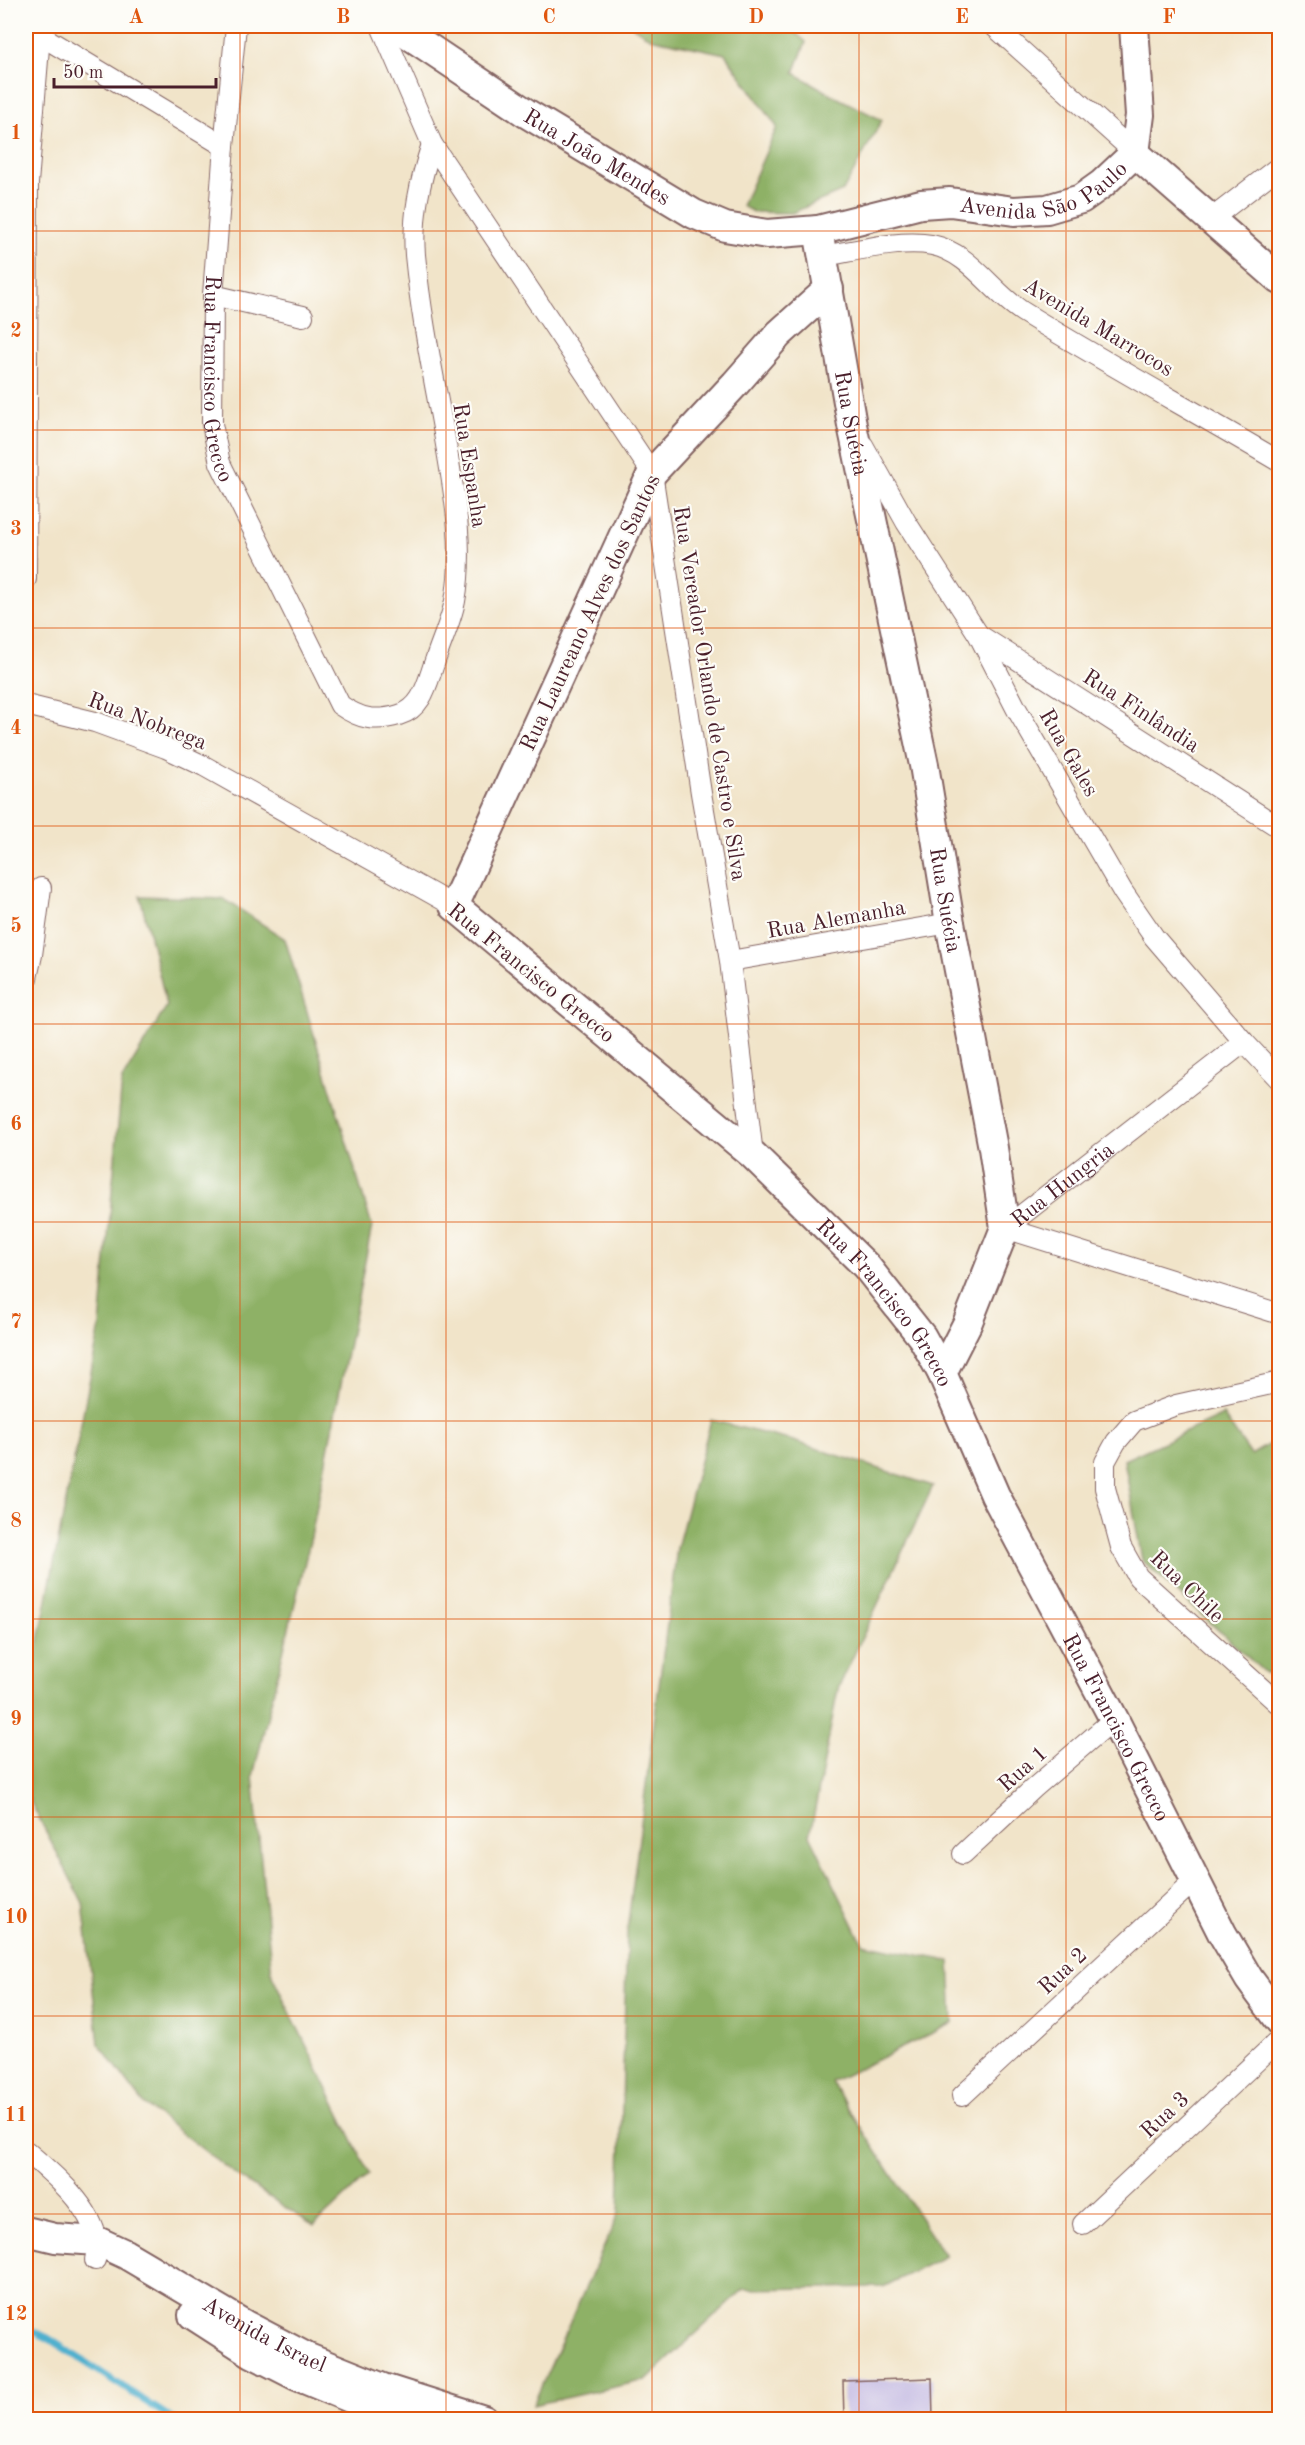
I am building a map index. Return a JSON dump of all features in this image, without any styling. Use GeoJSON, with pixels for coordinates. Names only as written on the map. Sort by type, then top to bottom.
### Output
{"type":"FeatureCollection","features":[{"type":"Feature","properties":{"kind":"street","name":"Rua Francisco Grecco"},"geometry":{"type":"LineString","coordinates":[[236,26],[213,295],[212,424],[220,463],[340,705]]}},
{"type":"Feature","properties":{"kind":"street","name":"Rua Vereador Orlando de Castro e Silva"},"geometry":{"type":"LineString","coordinates":[[381,26],[432,144],[652,473],[701,793],[730,961],[753,1155]]}},
{"type":"Feature","properties":{"kind":"street","name":"Rua João Mendes"},"geometry":{"type":"LineString","coordinates":[[396,26],[526,113],[694,214],[725,227],[821,243]]}},
{"type":"Feature","properties":{"kind":"street"},"geometry":{"type":"LineString","coordinates":[[994,26],[1280,280]]}},
{"type":"Feature","properties":{"kind":"street","name":"Avenida São Paulo"},"geometry":{"type":"LineString","coordinates":[[821,243],[921,204],[950,202],[1014,211],[1047,209],[1081,198],[1102,184],[1135,153],[1140,115],[1134,26]]}},
{"type":"Feature","properties":{"kind":"street"},"geometry":{"type":"LineString","coordinates":[[26,579],[28,183],[33,33],[224,146]]}},
{"type":"Feature","properties":{"kind":"street","name":"Rua Espanha"},"geometry":{"type":"LineString","coordinates":[[340,705],[357,717],[387,718],[410,712],[422,697],[455,602],[460,555],[454,493],[426,338],[415,254],[415,209],[420,181],[432,144]]}},
{"type":"Feature","properties":{"kind":"street"},"geometry":{"type":"LineString","coordinates":[[1210,220],[1280,166]]}},
{"type":"Feature","properties":{"kind":"street"},"geometry":{"type":"LineString","coordinates":[[821,243],[829,289]]}},
{"type":"Feature","properties":{"kind":"street","name":"Avenida Marrocos"},"geometry":{"type":"LineString","coordinates":[[821,243],[931,245],[949,250],[969,263],[1022,311],[1280,462]]}},
{"type":"Feature","properties":{"kind":"street","name":"Rua Laureano Alves dos Santos"},"geometry":{"type":"LineString","coordinates":[[454,906],[652,473],[779,334],[829,289]]}},
{"type":"Feature","properties":{"kind":"street","name":"Rua Suécia"},"geometry":{"type":"LineString","coordinates":[[829,289],[852,425],[924,765],[950,923],[993,1148],[1005,1228]]}},
{"type":"Feature","properties":{"kind":"street"},"geometry":{"type":"LineString","coordinates":[[213,295],[303,316]]}},
{"type":"Feature","properties":{"kind":"street","name":"Rua Gales"},"geometry":{"type":"LineString","coordinates":[[852,425],[906,522],[978,634],[1000,679],[1123,892],[1154,937],[1244,1042],[1280,1080]]}},
{"type":"Feature","properties":{"kind":"street","name":"Rua Finlândia"},"geometry":{"type":"LineString","coordinates":[[978,634],[1280,828]]}},
{"type":"Feature","properties":{"kind":"street","name":"Rua Nobrega"},"geometry":{"type":"LineString","coordinates":[[26,705],[95,722],[166,748],[250,791]]}},
{"type":"Feature","properties":{"kind":"street","name":"Rua Francisco Grecco"},"geometry":{"type":"LineString","coordinates":[[250,791],[454,906],[753,1155],[866,1266],[922,1337],[942,1373],[995,1495],[1114,1719],[1195,1880],[1238,1961],[1280,2021]]}},
{"type":"Feature","properties":{"kind":"street"},"geometry":{"type":"LineString","coordinates":[[26,982],[41,888]]}},
{"type":"Feature","properties":{"kind":"street","name":"Rua Alemanha"},"geometry":{"type":"LineString","coordinates":[[730,961],[950,923]]}},
{"type":"Feature","properties":{"kind":"street","name":"Rua Hungria"},"geometry":{"type":"LineString","coordinates":[[942,1373],[967,1323],[1005,1228],[1244,1042]]}},
{"type":"Feature","properties":{"kind":"street"},"geometry":{"type":"LineString","coordinates":[[1005,1228],[1280,1314]]}},
{"type":"Feature","properties":{"kind":"street","name":"Rua Chile"},"geometry":{"type":"LineString","coordinates":[[1280,1382],[1176,1405],[1134,1421],[1116,1442],[1106,1462],[1105,1488],[1121,1547],[1138,1577],[1280,1705]]}},
{"type":"Feature","properties":{"kind":"street","name":"Rua 1"},"geometry":{"type":"LineString","coordinates":[[963,1854],[1034,1788],[1114,1719]]}},
{"type":"Feature","properties":{"kind":"street","name":"Rua 2"},"geometry":{"type":"LineString","coordinates":[[962,2096],[1195,1880]]}},
{"type":"Feature","properties":{"kind":"street","name":"Rua 3"},"geometry":{"type":"LineString","coordinates":[[1083,2224],[1280,2039]]}},
{"type":"Feature","properties":{"kind":"street"},"geometry":{"type":"LineString","coordinates":[[26,2151],[54,2174],[72,2194],[87,2217],[96,2251]]}},
{"type":"Feature","properties":{"kind":"street","name":"Avenida Israel"},"geometry":{"type":"LineString","coordinates":[[26,2231],[96,2251],[125,2254],[247,2326],[306,2357],[383,2388],[484,2420]]}},
{"type":"Feature","properties":{"kind":"street","name":"Avenida Israel"},"geometry":{"type":"LineString","coordinates":[[96,2251],[261,2358],[297,2376],[403,2420]]}},
{"type":"Feature","properties":{"kind":"green space"},"geometry":{"type":"Polygon","coordinates":[[[632,26],[788,26],[806,42],[794,73],[882,120],[843,191],[792,213],[753,212],[742,206],[777,127],[725,54],[650,38],[632,26]]]}},
{"type":"Feature","properties":{"kind":"green space"},"geometry":{"type":"Polygon","coordinates":[[[140,896],[224,899],[285,939],[372,1226],[311,1537],[253,1776],[272,1975],[369,2174],[314,2226],[240,2178],[145,2105],[99,2044],[83,1903],[26,1793],[26,1707],[100,1326],[122,1080],[167,1006],[140,896]]]}},
{"type":"Feature","properties":{"kind":"green space"},"geometry":{"type":"Polygon","coordinates":[[[1223,1415],[1251,1455],[1279,1438],[1279,1675],[1265,1673],[1142,1560],[1124,1460],[1223,1415]]]}},
{"type":"Feature","properties":{"kind":"green space"},"geometry":{"type":"Polygon","coordinates":[[[711,1420],[793,1441],[933,1486],[838,1689],[810,1835],[863,1944],[950,1961],[953,2023],[831,2082],[945,2256],[883,2287],[744,2289],[646,2380],[533,2405],[619,2213],[627,1930],[677,1548],[711,1420]]]}},
{"type":"Feature","properties":{"kind":"building"},"geometry":{"type":"Polygon","coordinates":[[[932,2378],[933,2420],[844,2420],[843,2381],[932,2378]]]}},
{"type":"Feature","properties":{"kind":"waterway"},"geometry":{"type":"LineString","coordinates":[[26,2328],[48,2338],[174,2420]]}}]}
